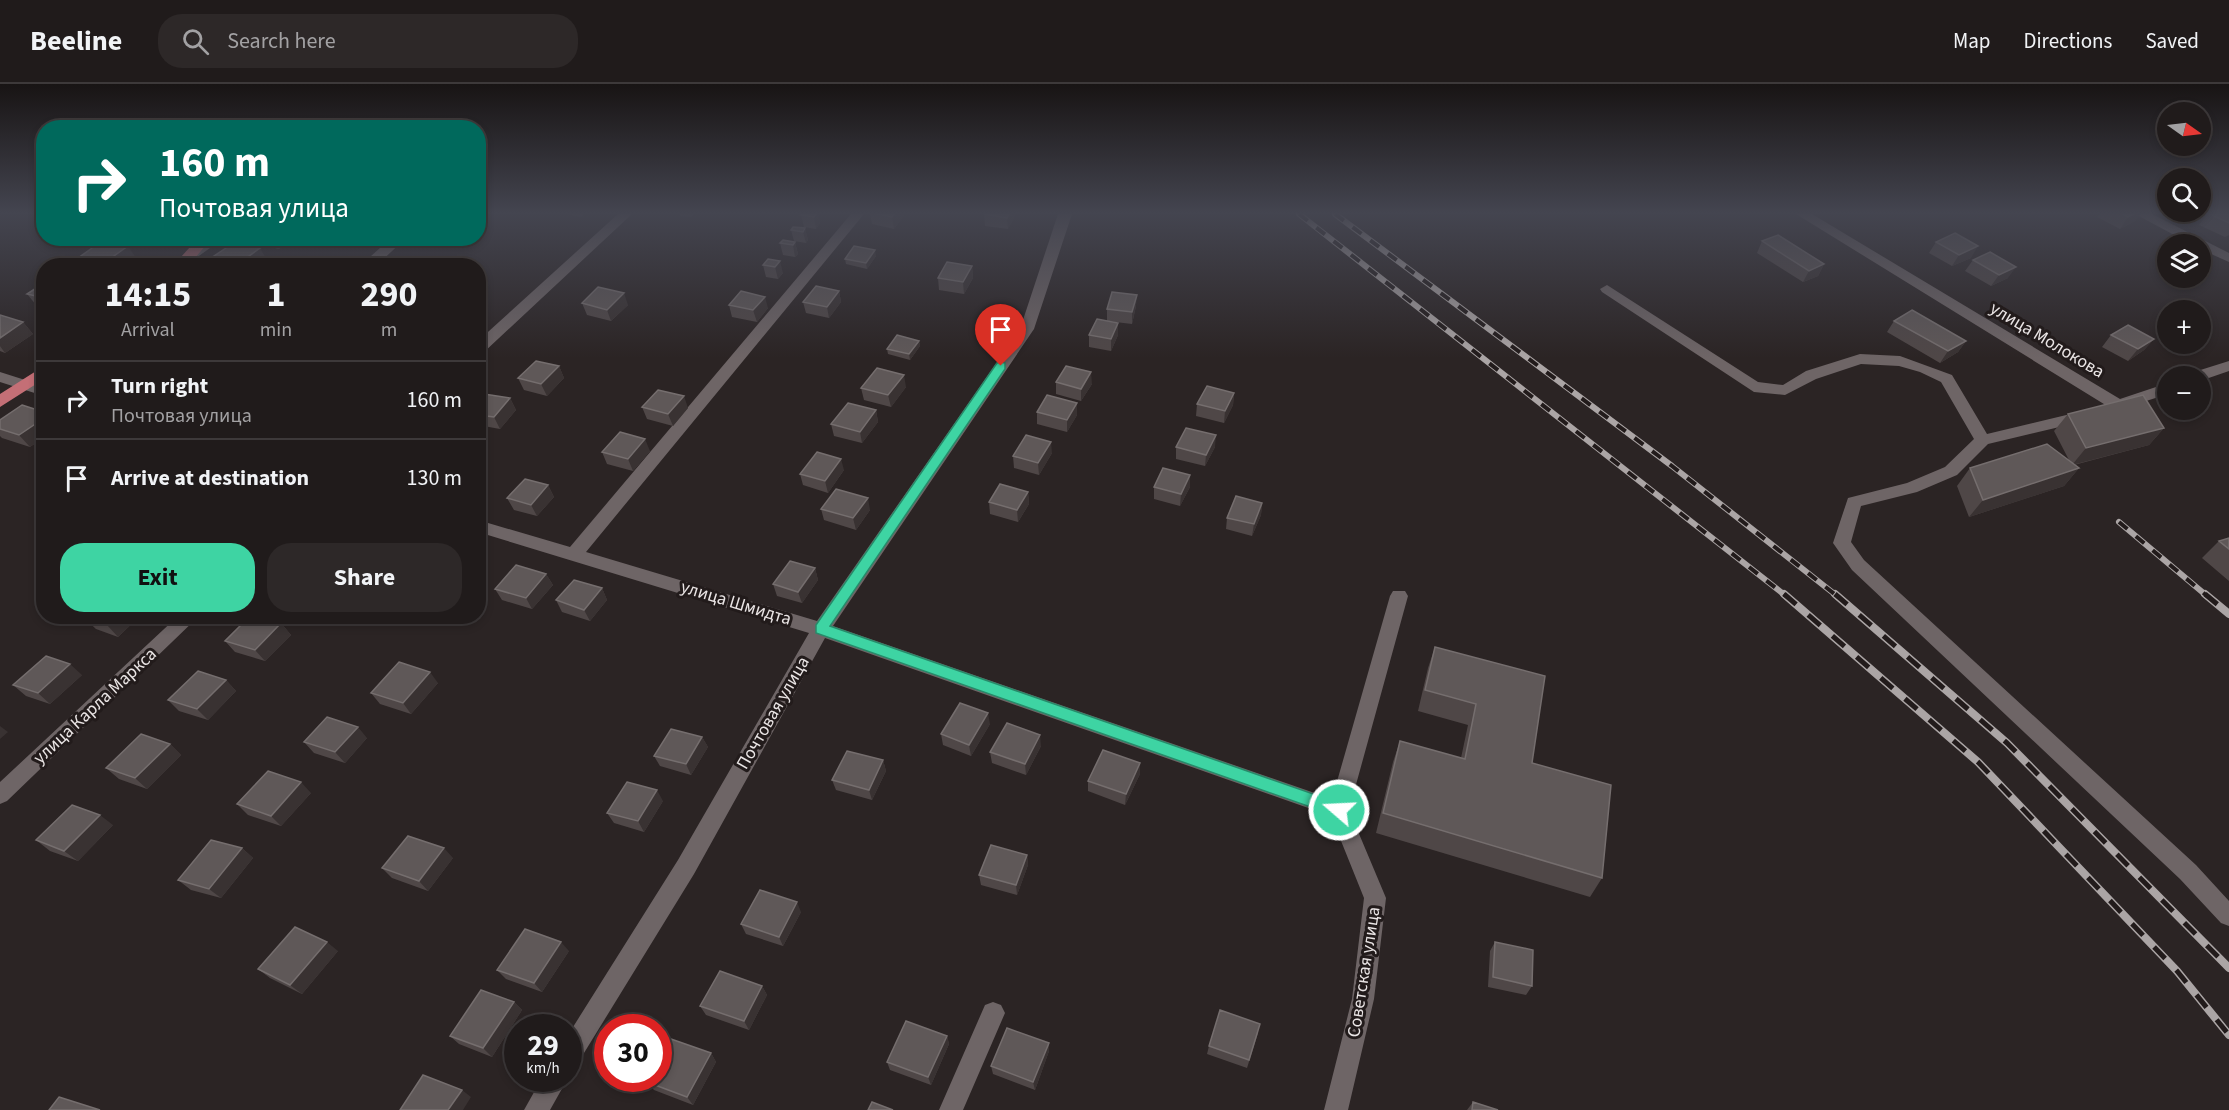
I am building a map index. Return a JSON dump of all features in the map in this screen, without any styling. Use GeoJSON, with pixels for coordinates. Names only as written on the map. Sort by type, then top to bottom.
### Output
{"type":"FeatureCollection","features":[{"type":"Feature","properties":{"kind":"main road"},"geometry":{"type":"LineString","coordinates":[[0,402],[36,377]]}},
{"type":"Feature","properties":{"kind":"street"},"geometry":{"type":"LineString","coordinates":[[486,343],[574,262]]}},
{"type":"Feature","properties":{"kind":"street"},"geometry":{"type":"LineString","coordinates":[[575,553],[818,262]]}},
{"type":"Feature","properties":{"kind":"street","name":"Почтовая улица"},"geometry":{"type":"LineString","coordinates":[[582,1035],[686,867],[821,629],[1027,328],[1049,262]]}},
{"type":"Feature","properties":{"kind":"street","name":"улица Молокова"},"geometry":{"type":"LineString","coordinates":[[1881,262],[2118,405]]}},
{"type":"Feature","properties":{"kind":"street"},"geometry":{"type":"LineString","coordinates":[[1606,289],[1754,387],[1785,390],[1811,375],[1860,359],[1900,361],[1925,369],[1947,379],[1983,440]]}},
{"type":"Feature","properties":{"kind":"street"},"geometry":{"type":"LineString","coordinates":[[2211,372],[2229,366]]}},
{"type":"Feature","properties":{"kind":"street"},"geometry":{"type":"LineString","coordinates":[[0,377],[36,388]]}},
{"type":"Feature","properties":{"kind":"street"},"geometry":{"type":"LineString","coordinates":[[2157,392],[2118,405],[1983,440],[1951,471],[1911,489],[1854,502],[1842,543],[1858,565],[2188,872],[2229,916]]}},
{"type":"Feature","properties":{"kind":"street","name":"улица Шмидта"},"geometry":{"type":"LineString","coordinates":[[486,528],[575,553],[821,629],[1339,810]]}},
{"type":"Feature","properties":{"kind":"street"},"geometry":{"type":"LineString","coordinates":[[1339,810],[1399,596]]}},
{"type":"Feature","properties":{"kind":"street","name":"улица Карла Маркса"},"geometry":{"type":"LineString","coordinates":[[0,795],[182,624]]}},
{"type":"Feature","properties":{"kind":"street","name":"Советская улица"},"geometry":{"type":"LineString","coordinates":[[1336,1110],[1363,999],[1375,898],[1339,810]]}},
{"type":"Feature","properties":{"kind":"street"},"geometry":{"type":"LineString","coordinates":[[951,1110],[993,1013]]}},
{"type":"Feature","properties":{"kind":"street"},"geometry":{"type":"LineString","coordinates":[[536,1110],[547,1092]]}},
{"type":"Feature","properties":{"kind":"building"},"geometry":{"type":"Polygon","coordinates":[[[766,262],[779,262],[775,267],[763,265],[766,262]]]}},
{"type":"Feature","properties":{"kind":"building"},"geometry":{"type":"Polygon","coordinates":[[[947,262],[972,266],[963,282],[938,278],[947,262]]]}},
{"type":"Feature","properties":{"kind":"building"},"geometry":{"type":"Polygon","coordinates":[[[1795,262],[1821,262],[1824,264],[1809,271],[1795,262]]]}},
{"type":"Feature","properties":{"kind":"building"},"geometry":{"type":"Polygon","coordinates":[[[1976,262],[2007,262],[2016,267],[1999,275],[1976,262]]]}},
{"type":"Feature","properties":{"kind":"building"},"geometry":{"type":"Polygon","coordinates":[[[816,286],[839,291],[827,307],[803,302],[816,286]]]}},
{"type":"Feature","properties":{"kind":"building"},"geometry":{"type":"Polygon","coordinates":[[[598,287],[624,293],[607,310],[582,303],[598,287]]]}},
{"type":"Feature","properties":{"kind":"building"},"geometry":{"type":"Polygon","coordinates":[[[36,288],[36,296],[27,294],[36,288]]]}},
{"type":"Feature","properties":{"kind":"building"},"geometry":{"type":"Polygon","coordinates":[[[741,291],[765,297],[753,310],[729,305],[741,291]]]}},
{"type":"Feature","properties":{"kind":"building"},"geometry":{"type":"Polygon","coordinates":[[[1112,292],[1137,295],[1132,312],[1107,309],[1112,292]]]}},
{"type":"Feature","properties":{"kind":"building"},"geometry":{"type":"Polygon","coordinates":[[[1912,310],[1966,341],[1948,351],[1894,321],[1912,310]]]}},
{"type":"Feature","properties":{"kind":"building"},"geometry":{"type":"Polygon","coordinates":[[[0,315],[23,322],[0,338],[0,315]]]}},
{"type":"Feature","properties":{"kind":"building"},"geometry":{"type":"Polygon","coordinates":[[[1097,319],[1118,323],[1111,339],[1089,335],[1097,319]]]}},
{"type":"Feature","properties":{"kind":"building"},"geometry":{"type":"Polygon","coordinates":[[[2128,325],[2154,339],[2138,349],[2111,335],[2128,325]]]}},
{"type":"Feature","properties":{"kind":"building"},"geometry":{"type":"Polygon","coordinates":[[[897,335],[919,341],[909,354],[887,349],[897,335]]]}},
{"type":"Feature","properties":{"kind":"building"},"geometry":{"type":"Polygon","coordinates":[[[536,361],[559,366],[541,384],[518,378],[536,361]]]}},
{"type":"Feature","properties":{"kind":"building"},"geometry":{"type":"Polygon","coordinates":[[[1066,366],[1091,372],[1081,389],[1056,382],[1066,366]]]}},
{"type":"Feature","properties":{"kind":"building"},"geometry":{"type":"Polygon","coordinates":[[[877,368],[904,375],[888,395],[861,388],[877,368]]]}},
{"type":"Feature","properties":{"kind":"building"},"geometry":{"type":"Polygon","coordinates":[[[1207,386],[1234,393],[1225,411],[1197,404],[1207,386]]]}},
{"type":"Feature","properties":{"kind":"building"},"geometry":{"type":"Polygon","coordinates":[[[658,390],[684,396],[668,414],[642,407],[658,390]]]}},
{"type":"Feature","properties":{"kind":"building"},"geometry":{"type":"Polygon","coordinates":[[[486,394],[510,398],[494,417],[486,416],[486,394]]]}},
{"type":"Feature","properties":{"kind":"building"},"geometry":{"type":"Polygon","coordinates":[[[1047,395],[1077,403],[1067,420],[1037,412],[1047,395]]]}},
{"type":"Feature","properties":{"kind":"building"},"geometry":{"type":"Polygon","coordinates":[[[2143,395],[2164,428],[2086,448],[2068,414],[2143,395]]]}},
{"type":"Feature","properties":{"kind":"building"},"geometry":{"type":"Polygon","coordinates":[[[848,403],[876,410],[860,432],[831,424],[848,403]]]}},
{"type":"Feature","properties":{"kind":"building"},"geometry":{"type":"Polygon","coordinates":[[[22,405],[36,409],[36,423],[19,435],[0,429],[0,420],[22,405]]]}},
{"type":"Feature","properties":{"kind":"building"},"geometry":{"type":"Polygon","coordinates":[[[1186,428],[1216,435],[1206,455],[1176,447],[1186,428]]]}},
{"type":"Feature","properties":{"kind":"building"},"geometry":{"type":"Polygon","coordinates":[[[620,432],[645,439],[628,459],[602,452],[620,432]]]}},
{"type":"Feature","properties":{"kind":"building"},"geometry":{"type":"Polygon","coordinates":[[[1026,435],[1051,442],[1038,463],[1013,456],[1026,435]]]}},
{"type":"Feature","properties":{"kind":"building"},"geometry":{"type":"Polygon","coordinates":[[[2047,444],[2079,468],[1983,500],[1970,468],[2047,444]]]}},
{"type":"Feature","properties":{"kind":"building"},"geometry":{"type":"Polygon","coordinates":[[[817,452],[841,459],[825,481],[800,474],[817,452]]]}},
{"type":"Feature","properties":{"kind":"building"},"geometry":{"type":"Polygon","coordinates":[[[1163,468],[1190,475],[1181,494],[1154,487],[1163,468]]]}},
{"type":"Feature","properties":{"kind":"building"},"geometry":{"type":"Polygon","coordinates":[[[525,479],[548,485],[531,505],[507,498],[525,479]]]}},
{"type":"Feature","properties":{"kind":"building"},"geometry":{"type":"Polygon","coordinates":[[[1000,484],[1028,492],[1017,510],[989,502],[1000,484]]]}},
{"type":"Feature","properties":{"kind":"building"},"geometry":{"type":"Polygon","coordinates":[[[836,489],[868,498],[853,518],[821,509],[836,489]]]}},
{"type":"Feature","properties":{"kind":"building"},"geometry":{"type":"Polygon","coordinates":[[[1236,496],[1262,503],[1254,524],[1227,518],[1236,496]]]}},
{"type":"Feature","properties":{"kind":"building"},"geometry":{"type":"Polygon","coordinates":[[[2229,538],[2229,549],[2219,541],[2229,538]]]}},
{"type":"Feature","properties":{"kind":"building"},"geometry":{"type":"Polygon","coordinates":[[[790,561],[815,568],[798,592],[773,584],[790,561]]]}},
{"type":"Feature","properties":{"kind":"building"},"geometry":{"type":"Polygon","coordinates":[[[516,565],[546,574],[526,598],[495,589],[516,565]]]}},
{"type":"Feature","properties":{"kind":"building"},"geometry":{"type":"Polygon","coordinates":[[[574,580],[602,588],[584,610],[556,600],[574,580]]]}},
{"type":"Feature","properties":{"kind":"building"},"geometry":{"type":"Polygon","coordinates":[[[242,624],[280,624],[255,650],[225,641],[242,624]]]}},
{"type":"Feature","properties":{"kind":"building"},"geometry":{"type":"Polygon","coordinates":[[[1435,647],[1545,676],[1532,763],[1611,785],[1602,878],[1383,813],[1400,741],[1465,759],[1476,704],[1425,690],[1435,647]]]}},
{"type":"Feature","properties":{"kind":"building"},"geometry":{"type":"Polygon","coordinates":[[[46,656],[70,664],[38,693],[13,685],[46,656]]]}},
{"type":"Feature","properties":{"kind":"building"},"geometry":{"type":"Polygon","coordinates":[[[399,662],[430,672],[403,703],[371,693],[399,662]]]}},
{"type":"Feature","properties":{"kind":"building"},"geometry":{"type":"Polygon","coordinates":[[[198,671],[226,680],[197,709],[168,700],[198,671]]]}},
{"type":"Feature","properties":{"kind":"building"},"geometry":{"type":"Polygon","coordinates":[[[960,703],[988,713],[969,745],[941,734],[960,703]]]}},
{"type":"Feature","properties":{"kind":"building"},"geometry":{"type":"Polygon","coordinates":[[[327,717],[358,727],[335,752],[304,742],[327,717]]]}},
{"type":"Feature","properties":{"kind":"building"},"geometry":{"type":"Polygon","coordinates":[[[1007,723],[1040,735],[1025,764],[990,752],[1007,723]]]}},
{"type":"Feature","properties":{"kind":"building"},"geometry":{"type":"Polygon","coordinates":[[[671,729],[702,737],[686,764],[654,756],[671,729]]]}},
{"type":"Feature","properties":{"kind":"building"},"geometry":{"type":"Polygon","coordinates":[[[141,734],[170,744],[135,778],[106,768],[141,734]]]}},
{"type":"Feature","properties":{"kind":"building"},"geometry":{"type":"Polygon","coordinates":[[[1103,750],[1140,763],[1126,794],[1088,781],[1103,750]]]}},
{"type":"Feature","properties":{"kind":"building"},"geometry":{"type":"Polygon","coordinates":[[[847,751],[883,760],[869,790],[832,780],[847,751]]]}},
{"type":"Feature","properties":{"kind":"building"},"geometry":{"type":"Polygon","coordinates":[[[268,771],[301,782],[271,816],[237,804],[268,771]]]}},
{"type":"Feature","properties":{"kind":"building"},"geometry":{"type":"Polygon","coordinates":[[[627,782],[657,790],[638,821],[607,813],[627,782]]]}},
{"type":"Feature","properties":{"kind":"building"},"geometry":{"type":"Polygon","coordinates":[[[72,805],[100,815],[64,851],[36,840],[72,805]]]}},
{"type":"Feature","properties":{"kind":"building"},"geometry":{"type":"Polygon","coordinates":[[[408,836],[444,848],[419,881],[382,868],[408,836]]]}},
{"type":"Feature","properties":{"kind":"building"},"geometry":{"type":"Polygon","coordinates":[[[211,840],[242,848],[209,889],[178,880],[211,840]]]}},
{"type":"Feature","properties":{"kind":"building"},"geometry":{"type":"Polygon","coordinates":[[[991,845],[1027,855],[1016,885],[979,875],[991,845]]]}},
{"type":"Feature","properties":{"kind":"building"},"geometry":{"type":"Polygon","coordinates":[[[760,890],[797,902],[779,937],[741,924],[760,890]]]}},
{"type":"Feature","properties":{"kind":"building"},"geometry":{"type":"Polygon","coordinates":[[[295,927],[327,942],[290,985],[258,969],[295,927]]]}},
{"type":"Feature","properties":{"kind":"building"},"geometry":{"type":"Polygon","coordinates":[[[525,929],[561,942],[534,983],[497,970],[525,929]]]}},
{"type":"Feature","properties":{"kind":"building"},"geometry":{"type":"Polygon","coordinates":[[[1495,942],[1533,950],[1532,986],[1493,977],[1495,942]]]}},
{"type":"Feature","properties":{"kind":"building"},"geometry":{"type":"Polygon","coordinates":[[[720,971],[762,986],[744,1021],[700,1006],[720,971]]]}},
{"type":"Feature","properties":{"kind":"building"},"geometry":{"type":"Polygon","coordinates":[[[481,990],[514,1002],[483,1048],[450,1036],[481,990]]]}},
{"type":"Feature","properties":{"kind":"building"},"geometry":{"type":"Polygon","coordinates":[[[1220,1010],[1260,1024],[1249,1060],[1209,1046],[1220,1010]]]}},
{"type":"Feature","properties":{"kind":"building"},"geometry":{"type":"Polygon","coordinates":[[[906,1021],[947,1036],[928,1077],[887,1062],[906,1021]]]}},
{"type":"Feature","properties":{"kind":"building"},"geometry":{"type":"Polygon","coordinates":[[[1007,1028],[1049,1043],[1033,1082],[991,1066],[1007,1028]]]}},
{"type":"Feature","properties":{"kind":"building"},"geometry":{"type":"Polygon","coordinates":[[[672,1039],[711,1053],[687,1097],[672,1091],[672,1039]]]}},
{"type":"Feature","properties":{"kind":"building"},"geometry":{"type":"Polygon","coordinates":[[[423,1075],[462,1090],[448,1110],[400,1110],[423,1075]]]}},
{"type":"Feature","properties":{"kind":"building"},"geometry":{"type":"Polygon","coordinates":[[[59,1097],[100,1110],[49,1110],[59,1097]]]}},
{"type":"Feature","properties":{"kind":"building"},"geometry":{"type":"Polygon","coordinates":[[[872,1102],[893,1110],[868,1110],[872,1102]]]}},
{"type":"Feature","properties":{"kind":"building"},"geometry":{"type":"Polygon","coordinates":[[[1473,1102],[1498,1110],[1472,1110],[1473,1102]]]}},
{"type":"Feature","properties":{"kind":"railway"},"geometry":{"type":"LineString","coordinates":[[1360,262],[1786,596]]}},
{"type":"Feature","properties":{"kind":"railway"},"geometry":{"type":"LineString","coordinates":[[1399,262],[1672,466],[1837,596]]}},
{"type":"Feature","properties":{"kind":"railway"},"geometry":{"type":"LineString","coordinates":[[2119,522],[2207,596]]}},
{"type":"Feature","properties":{"kind":"railway"},"geometry":{"type":"LineString","coordinates":[[1784,594],[1978,762],[2177,971],[2229,1035]]}},
{"type":"Feature","properties":{"kind":"railway"},"geometry":{"type":"LineString","coordinates":[[1835,594],[2007,743],[2229,968]]}},
{"type":"Feature","properties":{"kind":"railway"},"geometry":{"type":"LineString","coordinates":[[2205,594],[2229,614]]}},
{"type":"Feature","properties":{"kind":"route"},"geometry":{"type":"LineString","coordinates":[[1001,366],[821,629],[1339,810]]}}]}
